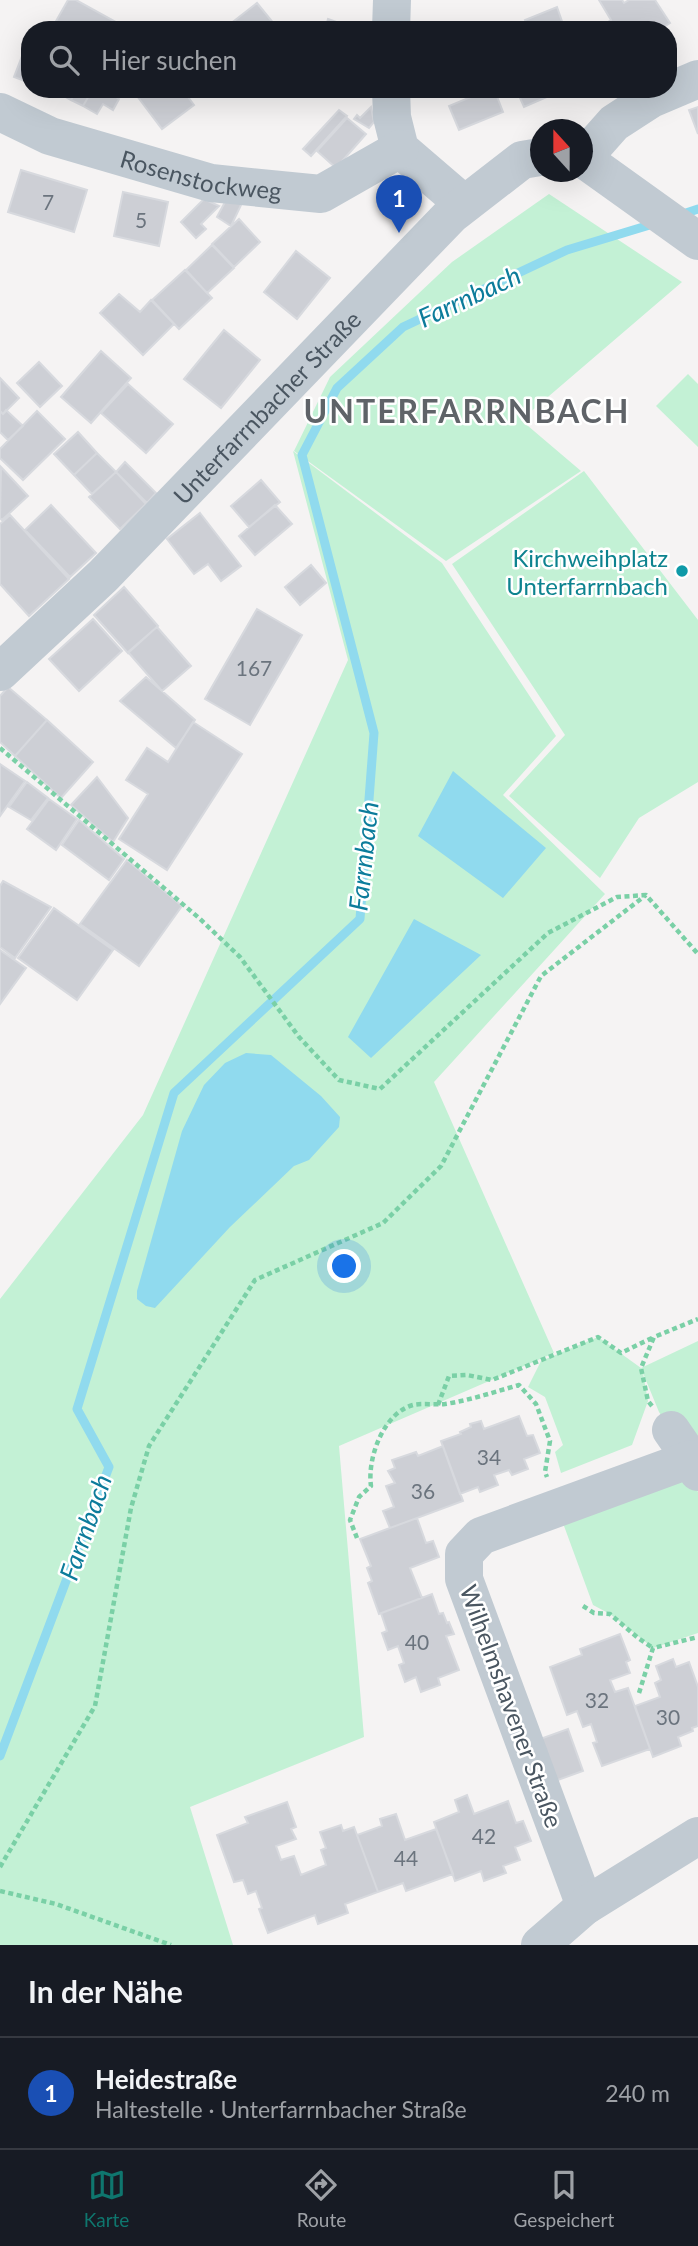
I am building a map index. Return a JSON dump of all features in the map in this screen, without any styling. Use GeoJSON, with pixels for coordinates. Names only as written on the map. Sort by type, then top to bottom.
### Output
{"type":"FeatureCollection","features":[{"type":"Feature","properties":{"kind":"street"},"geometry":{"type":"LineString","coordinates":[[391,21],[392,0]]}},
{"type":"Feature","properties":{"kind":"street"},"geometry":{"type":"LineString","coordinates":[[677,88],[698,79]]}},
{"type":"Feature","properties":{"kind":"street"},"geometry":{"type":"LineString","coordinates":[[391,98],[392,117],[400,149],[464,204]]}},
{"type":"Feature","properties":{"kind":"street"},"geometry":{"type":"LineString","coordinates":[[593,147],[614,123],[653,98]]}},
{"type":"Feature","properties":{"kind":"street","name":"Rosenstockweg"},"geometry":{"type":"LineString","coordinates":[[0,112],[50,136],[211,183],[321,194],[400,149]]}},
{"type":"Feature","properties":{"kind":"street","name":"Unterfarrnbacher Straße"},"geometry":{"type":"LineString","coordinates":[[0,672],[103,576],[432,234],[464,204],[522,160],[530,159]]}},
{"type":"Feature","properties":{"kind":"street"},"geometry":{"type":"LineString","coordinates":[[593,165],[698,241]]}},
{"type":"Feature","properties":{"kind":"street","name":"Wilhelmshavener Straße"},"geometry":{"type":"LineString","coordinates":[[585,1906],[464,1579],[464,1554],[481,1536],[687,1454]]}},
{"type":"Feature","properties":{"kind":"street"},"geometry":{"type":"LineString","coordinates":[[540,1945],[585,1906],[698,1836]]}},
{"type":"Feature","properties":{"kind":"path"},"geometry":{"type":"LineString","coordinates":[[0,748],[199,918],[240,957],[299,1037],[339,1080],[380,1089],[548,933],[617,897],[646,895]]}},
{"type":"Feature","properties":{"kind":"path"},"geometry":{"type":"LineString","coordinates":[[646,895],[698,954]]}},
{"type":"Feature","properties":{"kind":"path"},"geometry":{"type":"LineString","coordinates":[[0,1867],[95,1706],[131,1508],[149,1446],[255,1280],[383,1223],[441,1166],[541,976],[646,895]]}},
{"type":"Feature","properties":{"kind":"path"},"geometry":{"type":"LineString","coordinates":[[438,1405],[449,1376],[467,1375],[492,1380],[598,1337],[621,1353],[698,1319]]}},
{"type":"Feature","properties":{"kind":"path"},"geometry":{"type":"LineString","coordinates":[[654,1337],[641,1368],[648,1401],[687,1454]]}},
{"type":"Feature","properties":{"kind":"path"},"geometry":{"type":"LineString","coordinates":[[357,1538],[350,1520],[359,1497],[371,1486],[369,1474],[379,1438],[394,1416],[412,1405],[438,1405],[468,1400],[519,1385],[536,1404],[550,1441],[545,1472],[558,1507]]}},
{"type":"Feature","properties":{"kind":"path"},"geometry":{"type":"LineString","coordinates":[[583,1606],[594,1613],[610,1614],[653,1648],[698,1637]]}},
{"type":"Feature","properties":{"kind":"path"},"geometry":{"type":"LineString","coordinates":[[639,1693],[653,1648]]}},
{"type":"Feature","properties":{"kind":"path"},"geometry":{"type":"LineString","coordinates":[[0,1891],[56,1904],[171,1945]]}},
{"type":"Feature","properties":{"kind":"green space"},"geometry":{"type":"Polygon","coordinates":[[[549,194],[682,282],[521,420],[581,471],[446,561],[294,451],[330,377],[452,262],[549,194]]]}},
{"type":"Feature","properties":{"kind":"green space"},"geometry":{"type":"Polygon","coordinates":[[[688,374],[698,384],[698,447],[656,406],[688,374]]]}},
{"type":"Feature","properties":{"kind":"green space"},"geometry":{"type":"Polygon","coordinates":[[[293,451],[442,563],[556,736],[503,795],[605,894],[434,1082],[554,1353],[339,1446],[364,1737],[190,1807],[233,1945],[0,1945],[0,1299],[143,1115],[348,660],[293,451]]]}},
{"type":"Feature","properties":{"kind":"green space"},"geometry":{"type":"Polygon","coordinates":[[[584,471],[698,620],[698,782],[639,818],[600,878],[509,796],[565,735],[452,564],[584,471]]]}},
{"type":"Feature","properties":{"kind":"green space"},"geometry":{"type":"Polygon","coordinates":[[[598,1337],[641,1368],[698,1341],[698,1472],[659,1412],[643,1373],[648,1401],[632,1445],[561,1473],[555,1452],[563,1445],[545,1397],[528,1387],[541,1361],[598,1337]]]}},
{"type":"Feature","properties":{"kind":"green space"},"geometry":{"type":"Polygon","coordinates":[[[687,1474],[698,1492],[698,1633],[653,1648],[610,1614],[593,1605],[560,1515],[687,1474]]]}},
{"type":"Feature","properties":{"kind":"water"},"geometry":{"type":"Polygon","coordinates":[[[453,771],[546,848],[503,898],[418,836],[453,771]]]}},
{"type":"Feature","properties":{"kind":"water"},"geometry":{"type":"Polygon","coordinates":[[[414,919],[481,955],[371,1058],[348,1037],[414,919]]]}},
{"type":"Feature","properties":{"kind":"water"},"geometry":{"type":"Polygon","coordinates":[[[246,1053],[271,1055],[321,1096],[340,1117],[339,1127],[309,1160],[294,1166],[230,1227],[155,1308],[146,1306],[137,1299],[137,1291],[182,1131],[204,1085],[225,1063],[246,1053]]]}},
{"type":"Feature","properties":{"kind":"building"},"geometry":{"type":"Polygon","coordinates":[[[68,0],[76,0],[114,21],[56,21],[68,0]]]}},
{"type":"Feature","properties":{"kind":"building"},"geometry":{"type":"Polygon","coordinates":[[[599,0],[622,0],[624,3],[629,0],[655,0],[669,21],[610,21],[599,0]]]}},
{"type":"Feature","properties":{"kind":"building"},"geometry":{"type":"Polygon","coordinates":[[[257,3],[272,21],[234,21],[257,3]]]}},
{"type":"Feature","properties":{"kind":"building"},"geometry":{"type":"Polygon","coordinates":[[[557,7],[562,21],[525,21],[557,7]]]}},
{"type":"Feature","properties":{"kind":"building"},"geometry":{"type":"Polygon","coordinates":[[[21,59],[21,80],[14,77],[21,59]]]}},
{"type":"Feature","properties":{"kind":"building"},"geometry":{"type":"Polygon","coordinates":[[[72,98],[88,98],[83,106],[71,100],[72,98]]]}},
{"type":"Feature","properties":{"kind":"building"},"geometry":{"type":"Polygon","coordinates":[[[88,98],[119,99],[113,110],[103,104],[97,114],[83,106],[88,98]]]}},
{"type":"Feature","properties":{"kind":"building"},"geometry":{"type":"Polygon","coordinates":[[[139,98],[189,98],[194,105],[162,129],[139,98]]]}},
{"type":"Feature","properties":{"kind":"building"},"geometry":{"type":"Polygon","coordinates":[[[468,98],[498,98],[503,112],[459,130],[449,106],[468,98]]]}},
{"type":"Feature","properties":{"kind":"building"},"geometry":{"type":"Polygon","coordinates":[[[520,98],[544,98],[524,107],[520,98]]]}},
{"type":"Feature","properties":{"kind":"building"},"geometry":{"type":"Polygon","coordinates":[[[371,107],[374,122],[369,128],[354,119],[357,115],[360,118],[371,107]]]}},
{"type":"Feature","properties":{"kind":"building"},"geometry":{"type":"Polygon","coordinates":[[[698,107],[698,134],[689,110],[698,107]]]}},
{"type":"Feature","properties":{"kind":"building"},"geometry":{"type":"Polygon","coordinates":[[[339,110],[347,116],[311,156],[303,149],[339,110]]]}},
{"type":"Feature","properties":{"kind":"building"},"geometry":{"type":"Polygon","coordinates":[[[347,118],[366,134],[336,168],[317,151],[347,118]]]}},
{"type":"Feature","properties":{"kind":"building"},"geometry":{"type":"Polygon","coordinates":[[[21,170],[87,190],[74,232],[8,212],[21,170]]]}},
{"type":"Feature","properties":{"kind":"building"},"geometry":{"type":"Polygon","coordinates":[[[123,192],[168,202],[159,246],[114,236],[123,192]]]}},
{"type":"Feature","properties":{"kind":"building"},"geometry":{"type":"Polygon","coordinates":[[[204,199],[219,206],[201,224],[206,229],[196,238],[181,222],[204,199]]]}},
{"type":"Feature","properties":{"kind":"building"},"geometry":{"type":"Polygon","coordinates":[[[225,202],[242,203],[231,226],[217,217],[225,202]]]}},
{"type":"Feature","properties":{"kind":"building"},"geometry":{"type":"Polygon","coordinates":[[[239,219],[260,242],[234,267],[212,244],[239,219]]]}},
{"type":"Feature","properties":{"kind":"building"},"geometry":{"type":"Polygon","coordinates":[[[212,245],[234,268],[207,293],[186,270],[212,245]]]}},
{"type":"Feature","properties":{"kind":"building"},"geometry":{"type":"Polygon","coordinates":[[[296,251],[330,278],[297,319],[264,292],[296,251]]]}},
{"type":"Feature","properties":{"kind":"building"},"geometry":{"type":"Polygon","coordinates":[[[185,270],[212,298],[179,329],[152,300],[185,270]]]}},
{"type":"Feature","properties":{"kind":"building"},"geometry":{"type":"Polygon","coordinates":[[[119,294],[140,312],[151,300],[174,324],[143,355],[100,313],[119,294]]]}},
{"type":"Feature","properties":{"kind":"building"},"geometry":{"type":"Polygon","coordinates":[[[224,330],[260,360],[221,408],[184,379],[224,330]]]}},
{"type":"Feature","properties":{"kind":"building"},"geometry":{"type":"Polygon","coordinates":[[[101,351],[131,378],[91,423],[61,397],[101,351]]]}},
{"type":"Feature","properties":{"kind":"building"},"geometry":{"type":"Polygon","coordinates":[[[39,362],[62,386],[40,407],[17,383],[39,362]]]}},
{"type":"Feature","properties":{"kind":"building"},"geometry":{"type":"Polygon","coordinates":[[[0,378],[19,398],[3,414],[0,411],[0,378]]]}},
{"type":"Feature","properties":{"kind":"building"},"geometry":{"type":"Polygon","coordinates":[[[128,384],[173,424],[146,453],[101,413],[128,384]]]}},
{"type":"Feature","properties":{"kind":"building"},"geometry":{"type":"Polygon","coordinates":[[[6,410],[23,426],[8,440],[0,432],[0,411],[3,414],[6,410]]]}},
{"type":"Feature","properties":{"kind":"building"},"geometry":{"type":"Polygon","coordinates":[[[37,411],[65,439],[23,480],[0,458],[0,449],[37,411]]]}},
{"type":"Feature","properties":{"kind":"building"},"geometry":{"type":"Polygon","coordinates":[[[78,432],[97,453],[74,475],[54,454],[78,432]]]}},
{"type":"Feature","properties":{"kind":"building"},"geometry":{"type":"Polygon","coordinates":[[[97,453],[116,472],[92,494],[74,475],[97,453]]]}},
{"type":"Feature","properties":{"kind":"building"},"geometry":{"type":"Polygon","coordinates":[[[125,462],[156,493],[147,503],[116,472],[125,462]]]}},
{"type":"Feature","properties":{"kind":"building"},"geometry":{"type":"Polygon","coordinates":[[[1,467],[28,496],[2,520],[0,518],[1,467]]]}},
{"type":"Feature","properties":{"kind":"building"},"geometry":{"type":"Polygon","coordinates":[[[116,472],[146,504],[120,529],[89,497],[116,472]]]}},
{"type":"Feature","properties":{"kind":"building"},"geometry":{"type":"Polygon","coordinates":[[[261,480],[280,502],[249,527],[231,506],[261,480]]]}},
{"type":"Feature","properties":{"kind":"building"},"geometry":{"type":"Polygon","coordinates":[[[51,505],[96,553],[70,577],[25,530],[51,505]]]}},
{"type":"Feature","properties":{"kind":"building"},"geometry":{"type":"Polygon","coordinates":[[[275,505],[292,524],[255,555],[239,536],[275,505]]]}},
{"type":"Feature","properties":{"kind":"building"},"geometry":{"type":"Polygon","coordinates":[[[200,513],[241,566],[221,581],[208,564],[194,574],[167,539],[200,513]]]}},
{"type":"Feature","properties":{"kind":"building"},"geometry":{"type":"Polygon","coordinates":[[[10,515],[69,579],[29,616],[0,584],[0,524],[10,515]]]}},
{"type":"Feature","properties":{"kind":"building"},"geometry":{"type":"Polygon","coordinates":[[[311,565],[326,583],[300,605],[285,587],[311,565]]]}},
{"type":"Feature","properties":{"kind":"building"},"geometry":{"type":"Polygon","coordinates":[[[124,587],[158,626],[128,653],[94,615],[124,587]]]}},
{"type":"Feature","properties":{"kind":"building"},"geometry":{"type":"Polygon","coordinates":[[[257,609],[302,635],[250,725],[205,699],[257,609]]]}},
{"type":"Feature","properties":{"kind":"building"},"geometry":{"type":"Polygon","coordinates":[[[93,619],[122,651],[79,691],[49,659],[93,619]]]}},
{"type":"Feature","properties":{"kind":"building"},"geometry":{"type":"Polygon","coordinates":[[[157,627],[191,666],[162,691],[128,652],[157,627]]]}},
{"type":"Feature","properties":{"kind":"building"},"geometry":{"type":"Polygon","coordinates":[[[146,677],[195,720],[176,748],[120,701],[146,677]]]}},
{"type":"Feature","properties":{"kind":"building"},"geometry":{"type":"Polygon","coordinates":[[[8,687],[47,720],[15,756],[0,742],[0,696],[8,687]]]}},
{"type":"Feature","properties":{"kind":"building"},"geometry":{"type":"Polygon","coordinates":[[[47,720],[93,762],[61,798],[15,756],[47,720]]]}},
{"type":"Feature","properties":{"kind":"building"},"geometry":{"type":"Polygon","coordinates":[[[193,722],[242,754],[167,870],[119,839],[148,794],[126,780],[147,748],[168,762],[193,722]]]}},
{"type":"Feature","properties":{"kind":"building"},"geometry":{"type":"Polygon","coordinates":[[[0,764],[25,781],[0,816],[0,764]]]}},
{"type":"Feature","properties":{"kind":"building"},"geometry":{"type":"Polygon","coordinates":[[[97,777],[128,818],[113,842],[71,805],[97,777]]]}},
{"type":"Feature","properties":{"kind":"building"},"geometry":{"type":"Polygon","coordinates":[[[27,782],[48,798],[31,820],[9,807],[27,782]]]}},
{"type":"Feature","properties":{"kind":"building"},"geometry":{"type":"Polygon","coordinates":[[[49,799],[77,819],[56,850],[27,829],[49,799]]]}},
{"type":"Feature","properties":{"kind":"building"},"geometry":{"type":"Polygon","coordinates":[[[79,820],[124,859],[109,880],[62,845],[79,820]]]}},
{"type":"Feature","properties":{"kind":"building"},"geometry":{"type":"Polygon","coordinates":[[[127,860],[182,906],[139,966],[80,924],[127,860]]]}},
{"type":"Feature","properties":{"kind":"building"},"geometry":{"type":"Polygon","coordinates":[[[3,881],[51,907],[15,958],[0,947],[0,886],[3,881]]]}},
{"type":"Feature","properties":{"kind":"building"},"geometry":{"type":"Polygon","coordinates":[[[54,908],[113,950],[77,1000],[18,958],[54,908]]]}},
{"type":"Feature","properties":{"kind":"building"},"geometry":{"type":"Polygon","coordinates":[[[0,950],[26,968],[0,1004],[0,950]]]}},
{"type":"Feature","properties":{"kind":"building"},"geometry":{"type":"Polygon","coordinates":[[[519,1416],[527,1436],[533,1435],[540,1453],[524,1459],[528,1469],[512,1475],[509,1470],[494,1475],[498,1485],[480,1492],[478,1487],[460,1494],[441,1441],[461,1434],[460,1432],[471,1427],[470,1424],[481,1421],[484,1429],[519,1416]]]}},
{"type":"Feature","properties":{"kind":"building"},"geometry":{"type":"Polygon","coordinates":[[[443,1446],[463,1501],[390,1528],[383,1511],[394,1507],[386,1486],[395,1483],[388,1471],[395,1468],[392,1460],[416,1452],[418,1456],[443,1446]]]}},
{"type":"Feature","properties":{"kind":"building"},"geometry":{"type":"Polygon","coordinates":[[[417,1518],[426,1543],[433,1541],[439,1557],[410,1568],[422,1598],[379,1614],[368,1583],[372,1581],[367,1568],[371,1566],[360,1539],[417,1518]]]}},
{"type":"Feature","properties":{"kind":"building"},"geometry":{"type":"Polygon","coordinates":[[[432,1594],[439,1614],[443,1613],[454,1634],[446,1636],[459,1670],[438,1678],[440,1685],[421,1692],[416,1677],[405,1682],[399,1665],[404,1663],[398,1646],[388,1650],[382,1633],[387,1631],[381,1613],[432,1594]]]}},
{"type":"Feature","properties":{"kind":"building"},"geometry":{"type":"Polygon","coordinates":[[[620,1634],[630,1660],[626,1662],[630,1673],[610,1680],[615,1692],[628,1688],[650,1749],[602,1766],[593,1743],[597,1742],[591,1724],[583,1727],[577,1711],[567,1715],[550,1667],[582,1655],[580,1649],[620,1634]]]}},
{"type":"Feature","properties":{"kind":"building"},"geometry":{"type":"Polygon","coordinates":[[[673,1659],[676,1667],[689,1662],[698,1687],[698,1726],[678,1737],[681,1746],[653,1757],[635,1706],[660,1697],[655,1683],[661,1680],[656,1666],[673,1659]]]}},
{"type":"Feature","properties":{"kind":"building"},"geometry":{"type":"Polygon","coordinates":[[[568,1729],[583,1771],[555,1781],[540,1739],[568,1729]]]}},
{"type":"Feature","properties":{"kind":"building"},"geometry":{"type":"Polygon","coordinates":[[[467,1795],[474,1814],[508,1801],[516,1823],[523,1821],[531,1841],[515,1847],[520,1860],[503,1866],[506,1873],[484,1881],[481,1871],[455,1881],[434,1822],[459,1812],[455,1800],[467,1795]]]}},
{"type":"Feature","properties":{"kind":"building"},"geometry":{"type":"Polygon","coordinates":[[[287,1802],[296,1827],[291,1829],[296,1839],[276,1846],[281,1860],[294,1856],[301,1875],[326,1865],[321,1850],[326,1848],[320,1832],[341,1825],[343,1831],[354,1827],[378,1892],[345,1904],[348,1913],[318,1924],[315,1915],[268,1933],[256,1891],[248,1894],[243,1880],[234,1882],[217,1835],[248,1823],[245,1817],[287,1802]]]}},
{"type":"Feature","properties":{"kind":"building"},"geometry":{"type":"Polygon","coordinates":[[[396,1814],[405,1840],[436,1829],[453,1874],[406,1891],[403,1883],[378,1892],[357,1835],[382,1826],[380,1819],[396,1814]]]}},
{"type":"Feature","properties":{"kind":"waterway","name":"Farrnbach"},"geometry":{"type":"LineString","coordinates":[[680,215],[698,209]]}},
{"type":"Feature","properties":{"kind":"waterway","name":"Farrnbach"},"geometry":{"type":"LineString","coordinates":[[0,1756],[109,1467],[77,1409],[174,1093],[360,919],[374,733],[302,455],[337,388],[403,327],[567,250],[653,224]]}},
{"type":"Feature","properties":{"kind":"place","name":"Heidestraße"},"geometry":{"type":"Point","coordinates":[399,233]}},
{"type":"Feature","properties":{"kind":"place","name":"Kirchweihplatz Unterfarrnbach"},"geometry":{"type":"Point","coordinates":[682,571]}},
{"type":"Feature","properties":{"kind":"district","name":"UNTERFARRNBACH"},"geometry":{"type":"Point","coordinates":[467,410]}}]}
